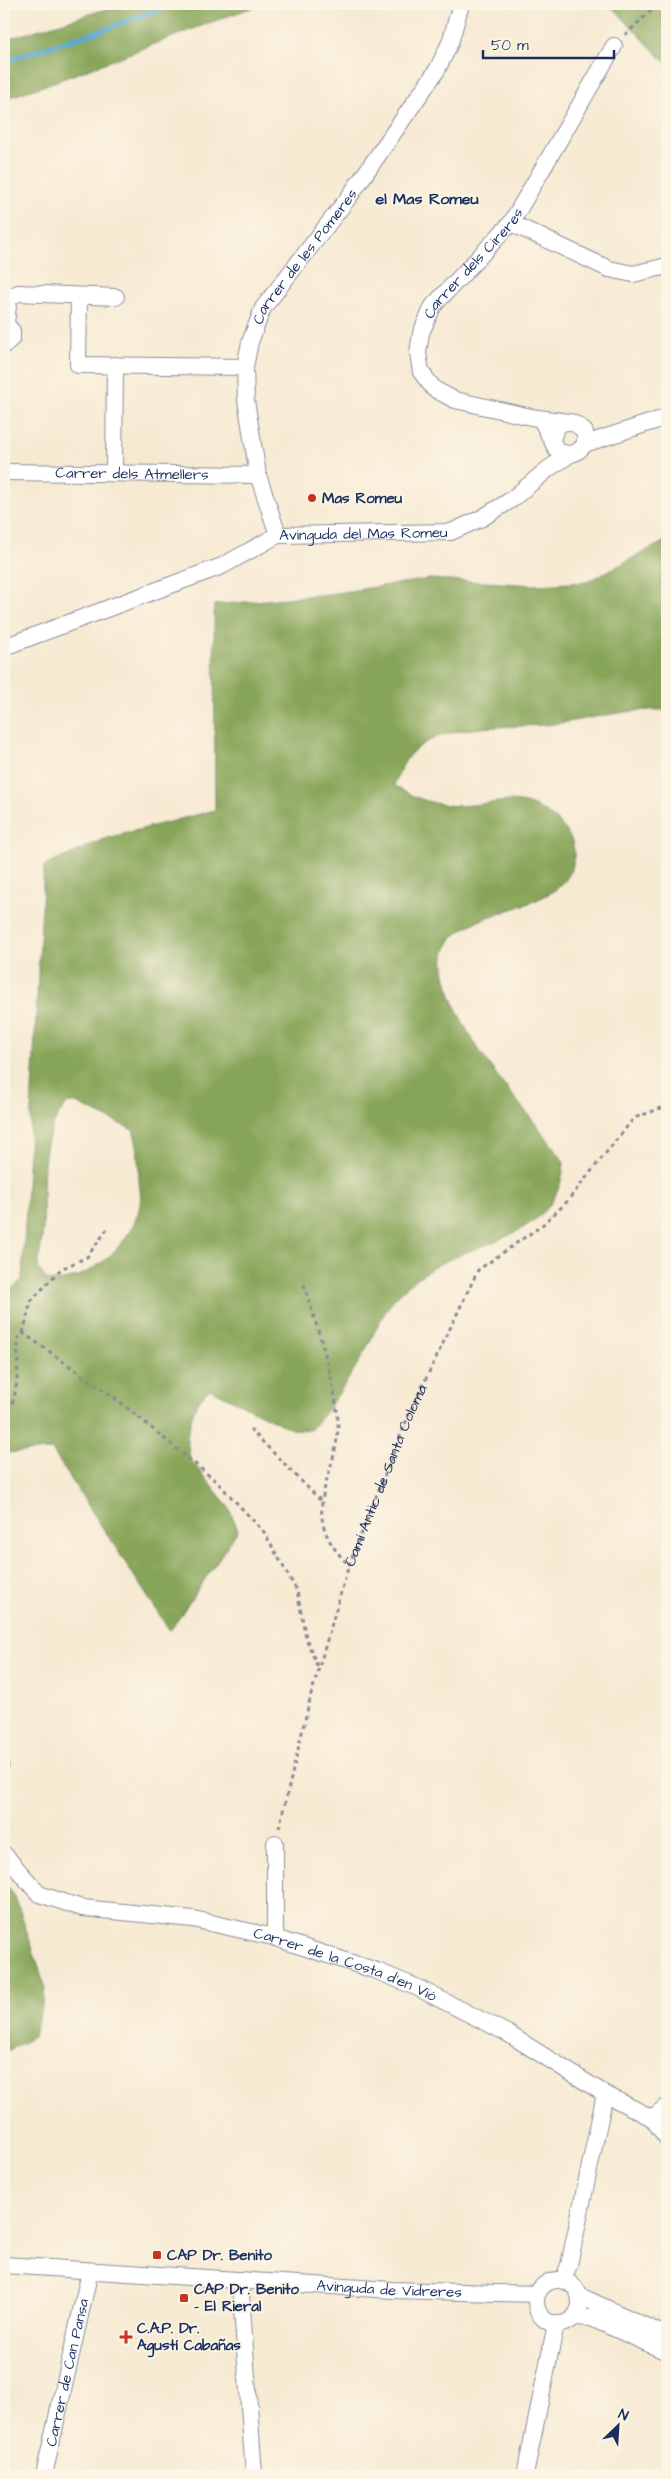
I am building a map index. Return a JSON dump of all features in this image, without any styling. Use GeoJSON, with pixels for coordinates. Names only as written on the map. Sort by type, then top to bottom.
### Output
{"type":"FeatureCollection","features":[{"type":"Feature","properties":{"kind":"street","name":"Carrer de les Pomeres"},"geometry":{"type":"LineString","coordinates":[[278,535],[258,475],[246,400],[245,366],[250,342],[263,308],[349,197],[437,70],[450,43],[461,4]]}},
{"type":"Feature","properties":{"kind":"street","name":"Carrer dels Cireres"},"geometry":{"type":"LineString","coordinates":[[568,422],[541,419],[455,400],[434,389],[422,372],[418,353],[421,333],[433,306],[510,223],[614,46]]}},
{"type":"Feature","properties":{"kind":"street"},"geometry":{"type":"LineString","coordinates":[[510,223],[610,269],[633,274],[667,266]]}},
{"type":"Feature","properties":{"kind":"street"},"geometry":{"type":"LineString","coordinates":[[4,345],[12,338],[12,331],[5,322],[7,303],[14,294],[116,297]]}},
{"type":"Feature","properties":{"kind":"street"},"geometry":{"type":"LineString","coordinates":[[79,296],[78,365],[245,366]]}},
{"type":"Feature","properties":{"kind":"street"},"geometry":{"type":"LineString","coordinates":[[114,473],[115,366]]}},
{"type":"Feature","properties":{"kind":"street"},"geometry":{"type":"LineString","coordinates":[[585,438],[616,435],[667,417]]}},
{"type":"Feature","properties":{"kind":"street"},"geometry":{"type":"LineString","coordinates":[[541,419],[560,449],[578,453],[585,438]]}},
{"type":"Feature","properties":{"kind":"street"},"geometry":{"type":"LineString","coordinates":[[560,449],[555,429],[568,422],[577,424],[585,438]]}},
{"type":"Feature","properties":{"kind":"street","name":"Avinguda del Mas Romeu"},"geometry":{"type":"LineString","coordinates":[[4,647],[222,566],[278,535],[451,532],[482,518],[504,504],[548,469],[560,449]]}},
{"type":"Feature","properties":{"kind":"street","name":"Carrer dels Atmellers"},"geometry":{"type":"LineString","coordinates":[[4,472],[258,475]]}},
{"type":"Feature","properties":{"kind":"street"},"geometry":{"type":"LineString","coordinates":[[275,1843],[275,1938]]}},
{"type":"Feature","properties":{"kind":"street","name":"Carrer de la Costa d'en Vió"},"geometry":{"type":"LineString","coordinates":[[4,1854],[39,1894],[82,1908],[193,1919],[275,1938],[377,1971],[416,1987],[507,2033],[605,2094],[652,2118],[667,2138]]}},
{"type":"Feature","properties":{"kind":"street"},"geometry":{"type":"LineString","coordinates":[[563,2280],[569,2265],[605,2094]]}},
{"type":"Feature","properties":{"kind":"street"},"geometry":{"type":"LineString","coordinates":[[652,2118],[667,2106]]}},
{"type":"Feature","properties":{"kind":"street","name":"Avinguda de Vidreres"},"geometry":{"type":"LineString","coordinates":[[4,2265],[392,2290],[537,2294]]}},
{"type":"Feature","properties":{"kind":"street","name":"Carrer de Can Pansa"},"geometry":{"type":"LineString","coordinates":[[44,2475],[90,2271]]}},
{"type":"Feature","properties":{"kind":"street"},"geometry":{"type":"LineString","coordinates":[[240,2280],[254,2475]]}},
{"type":"Feature","properties":{"kind":"street"},"geometry":{"type":"LineString","coordinates":[[553,2280],[563,2280],[574,2286],[580,2296],[580,2307],[575,2317],[567,2322],[556,2324],[544,2318],[536,2307],[537,2294],[545,2283],[553,2280]]}},
{"type":"Feature","properties":{"kind":"street"},"geometry":{"type":"LineString","coordinates":[[580,2296],[667,2336]]}},
{"type":"Feature","properties":{"kind":"street"},"geometry":{"type":"LineString","coordinates":[[575,2317],[592,2318],[667,2352]]}},
{"type":"Feature","properties":{"kind":"street"},"geometry":{"type":"LineString","coordinates":[[525,2475],[556,2324]]}},
{"type":"Feature","properties":{"kind":"path"},"geometry":{"type":"LineString","coordinates":[[614,46],[658,4]]}},
{"type":"Feature","properties":{"kind":"path","name":"Camí Antic de Santa Coloma"},"geometry":{"type":"LineString","coordinates":[[275,1843],[318,1668],[349,1565],[409,1414],[478,1270],[541,1226],[565,1204],[634,1118],[667,1106]]}},
{"type":"Feature","properties":{"kind":"path"},"geometry":{"type":"LineString","coordinates":[[4,1417],[10,1410],[14,1394],[18,1338],[24,1333],[31,1301],[61,1269],[87,1257],[108,1228]]}},
{"type":"Feature","properties":{"kind":"path"},"geometry":{"type":"LineString","coordinates":[[304,1284],[337,1409],[340,1434],[320,1516],[337,1553],[349,1565]]}},
{"type":"Feature","properties":{"kind":"path"},"geometry":{"type":"LineString","coordinates":[[24,1333],[127,1407],[218,1483],[264,1532],[297,1591],[306,1638],[318,1668]]}},
{"type":"Feature","properties":{"kind":"path"},"geometry":{"type":"LineString","coordinates":[[250,1428],[322,1502]]}},
{"type":"Feature","properties":{"kind":"green space"},"geometry":{"type":"Polygon","coordinates":[[[123,4],[263,4],[4,99],[4,40],[123,4]]]}},
{"type":"Feature","properties":{"kind":"green space"},"geometry":{"type":"Polygon","coordinates":[[[606,4],[667,4],[667,64],[614,9],[606,4]]]}},
{"type":"Feature","properties":{"kind":"green space"},"geometry":{"type":"Polygon","coordinates":[[[667,540],[667,710],[610,714],[554,724],[482,728],[447,734],[431,740],[412,752],[394,785],[421,799],[441,804],[462,806],[512,801],[529,804],[548,814],[558,822],[572,841],[574,853],[570,873],[558,888],[539,899],[474,923],[457,934],[446,949],[444,958],[448,986],[457,1011],[469,1034],[499,1078],[564,1162],[558,1189],[547,1209],[530,1224],[509,1235],[442,1263],[419,1277],[401,1292],[387,1308],[360,1360],[340,1391],[310,1430],[291,1429],[210,1389],[197,1402],[187,1438],[190,1459],[228,1506],[238,1530],[170,1631],[52,1450],[4,1453],[4,1295],[22,1280],[44,866],[107,838],[215,810],[214,605],[328,594],[430,579],[536,585],[587,582],[667,540]],[[68,1103],[58,1116],[51,1131],[44,1163],[43,1230],[38,1268],[47,1280],[62,1280],[77,1276],[105,1260],[118,1248],[128,1234],[140,1206],[138,1154],[133,1130],[76,1103],[68,1103]]]}},
{"type":"Feature","properties":{"kind":"green space"},"geometry":{"type":"Polygon","coordinates":[[[4,1883],[15,1896],[45,1986],[44,2000],[33,2037],[4,2053],[4,1883]]]}},
{"type":"Feature","properties":{"kind":"waterway"},"geometry":{"type":"LineString","coordinates":[[4,61],[103,30],[174,4]]}},
{"type":"Feature","properties":{"kind":"place","name":"Mas Romeu"},"geometry":{"type":"Point","coordinates":[312,498]}},
{"type":"Feature","properties":{"kind":"place","name":"CAP Dr. Benito"},"geometry":{"type":"Point","coordinates":[157,2255]}},
{"type":"Feature","properties":{"kind":"place","name":"CAP Dr. Benito - El Rieral"},"geometry":{"type":"Point","coordinates":[184,2298]}},
{"type":"Feature","properties":{"kind":"place","name":"C.A.P. Dr. Agustí Cabañas"},"geometry":{"type":"Point","coordinates":[126,2337]}},
{"type":"Feature","properties":{"kind":"district","name":"el Mas Romeu"},"geometry":{"type":"Point","coordinates":[427,199]}}]}
